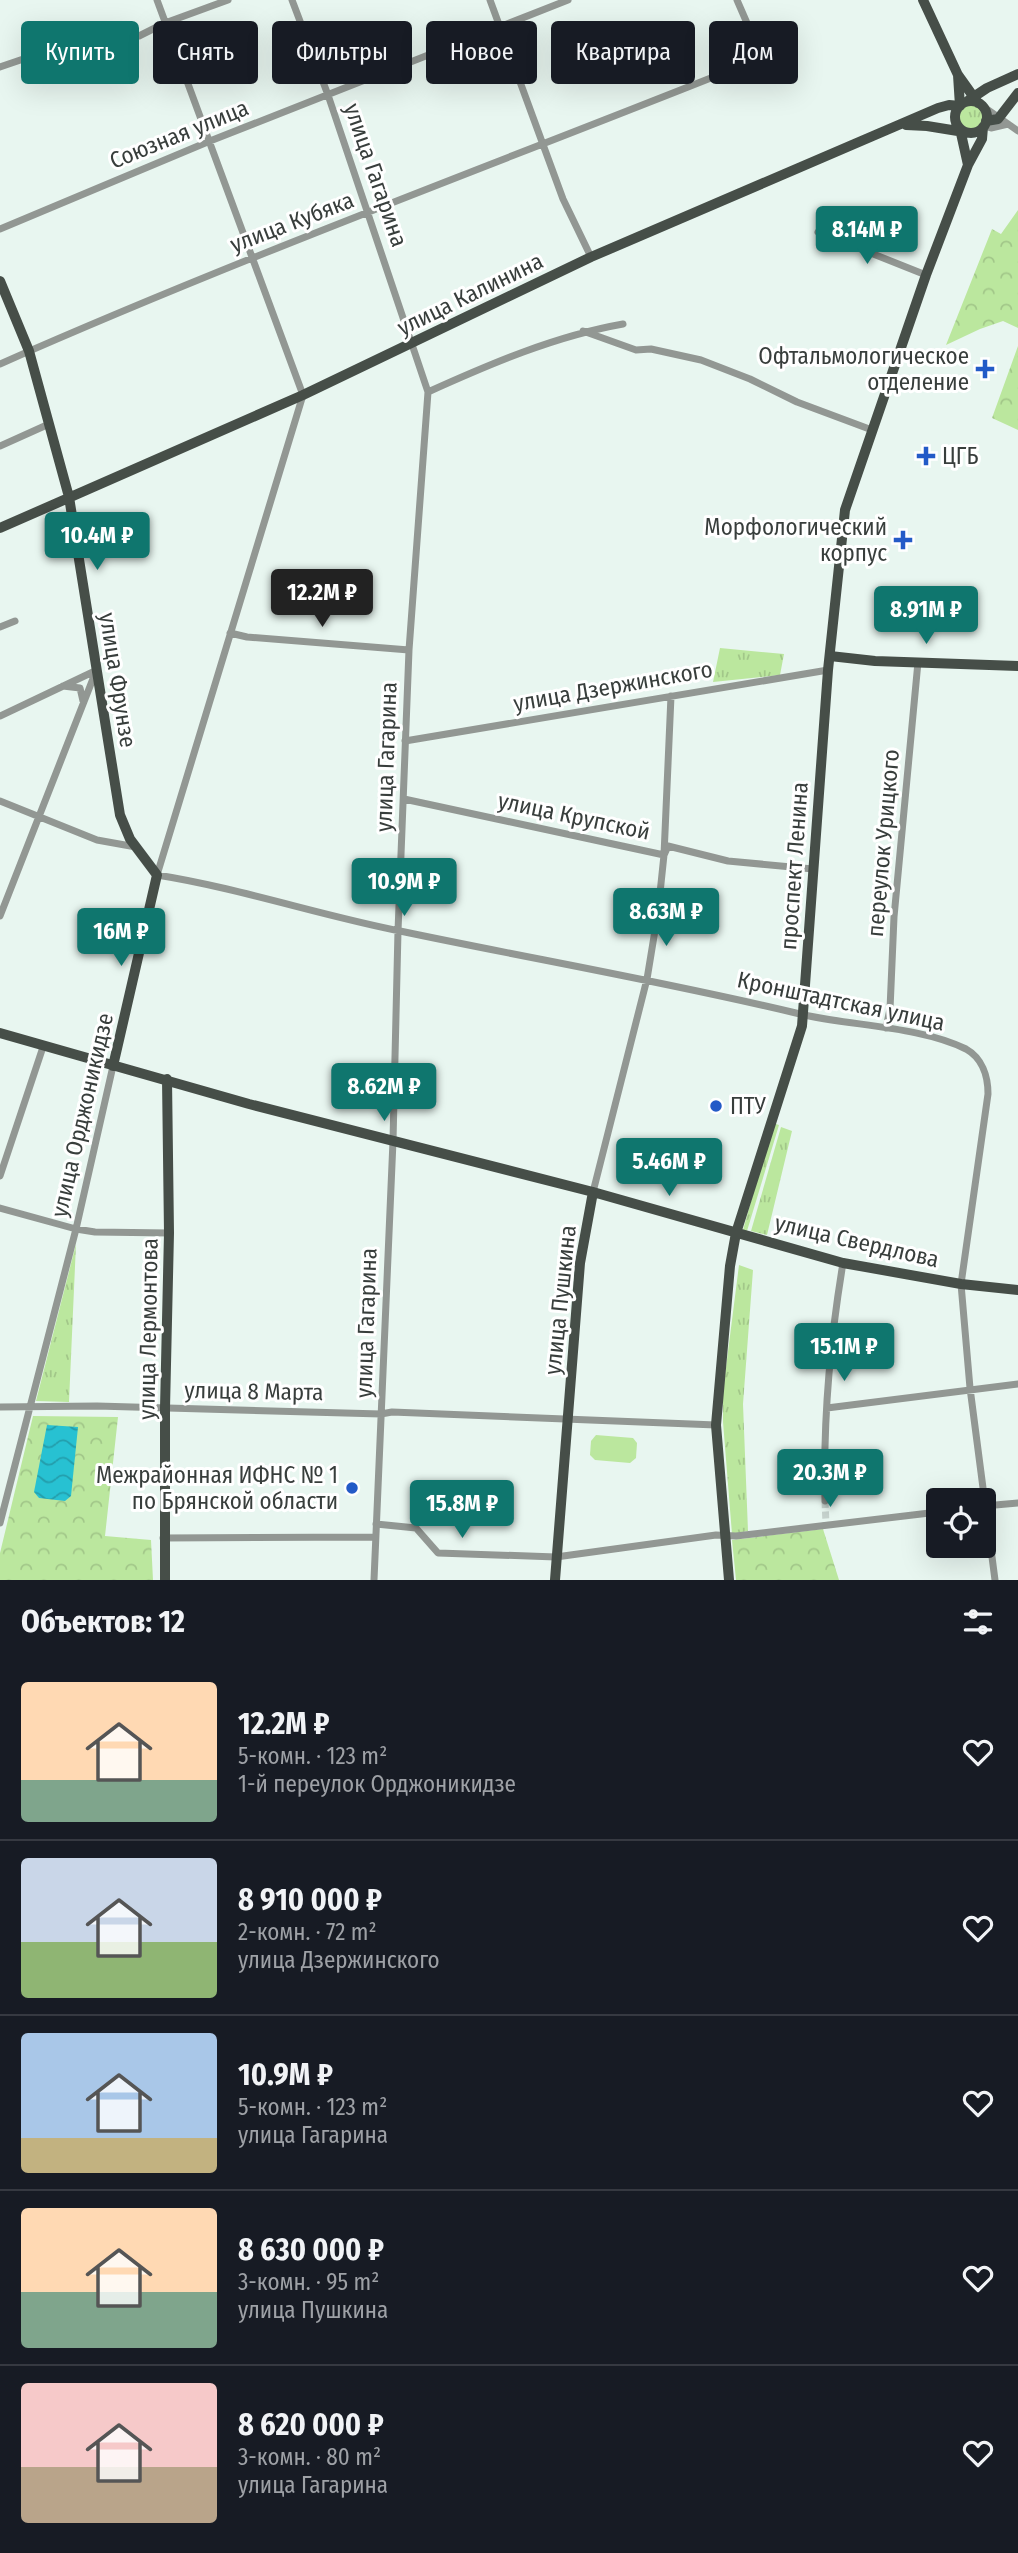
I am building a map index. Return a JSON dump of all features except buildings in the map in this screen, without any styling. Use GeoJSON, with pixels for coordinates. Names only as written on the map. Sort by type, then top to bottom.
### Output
{"type":"FeatureCollection","features":[{"type":"Feature","properties":{"kind":"main road"},"geometry":{"type":"LineString","coordinates":[[923,0],[971,103],[984,124]]}},
{"type":"Feature","properties":{"kind":"main road","name":"улица Калинина"},"geometry":{"type":"LineString","coordinates":[[0,528],[303,396],[591,257],[945,106],[971,103],[1018,74]]}},
{"type":"Feature","properties":{"kind":"main road"},"geometry":{"type":"LineString","coordinates":[[958,75],[971,103]]}},
{"type":"Feature","properties":{"kind":"main road"},"geometry":{"type":"LineString","coordinates":[[895,127],[926,126],[978,131],[984,124],[999,118],[1018,93]]}},
{"type":"Feature","properties":{"kind":"main road"},"geometry":{"type":"LineString","coordinates":[[968,165],[963,131],[956,117],[971,103]]}},
{"type":"Feature","properties":{"kind":"main road","name":"проспект Ленина"},"geometry":{"type":"LineString","coordinates":[[729,1580],[716,1425],[730,1266],[736,1233],[803,1015],[828,670],[845,510],[926,275],[968,165],[982,139],[984,124]]}},
{"type":"Feature","properties":{"kind":"main road","name":"улица Фрунзе"},"geometry":{"type":"LineString","coordinates":[[0,281],[29,351],[69,497],[120,815],[136,847],[157,875]]}},
{"type":"Feature","properties":{"kind":"main road"},"geometry":{"type":"LineString","coordinates":[[830,656],[875,661],[1018,666]]}},
{"type":"Feature","properties":{"kind":"main road","name":"улица Орджоникидзе"},"geometry":{"type":"LineString","coordinates":[[113,1066],[157,875]]}},
{"type":"Feature","properties":{"kind":"main road","name":"улица Свердлова"},"geometry":{"type":"LineString","coordinates":[[0,1033],[249,1104],[593,1192],[844,1263],[1018,1290]]}},
{"type":"Feature","properties":{"kind":"main road","name":"улица Лермонтова"},"geometry":{"type":"LineString","coordinates":[[165,1580],[163,1538],[169,1233],[167,1079]]}},
{"type":"Feature","properties":{"kind":"main road","name":"улица Пушкина"},"geometry":{"type":"LineString","coordinates":[[555,1580],[580,1263],[593,1192]]}},
{"type":"Feature","properties":{"kind":"street"},"geometry":{"type":"LineString","coordinates":[[157,0],[164,21]]}},
{"type":"Feature","properties":{"kind":"street"},"geometry":{"type":"LineString","coordinates":[[170,21],[228,0]]}},
{"type":"Feature","properties":{"kind":"street","name":"улица Гагарина"},"geometry":{"type":"LineString","coordinates":[[292,0],[328,95],[428,392],[408,650],[393,1141],[374,1580]]}},
{"type":"Feature","properties":{"kind":"street"},"geometry":{"type":"LineString","coordinates":[[490,0],[497,21]]}},
{"type":"Feature","properties":{"kind":"street","name":"Союзная улица"},"geometry":{"type":"LineString","coordinates":[[514,21],[568,0]]}},
{"type":"Feature","properties":{"kind":"street","name":"улица Кубяка"},"geometry":{"type":"LineString","coordinates":[[0,364],[252,258],[756,60],[760,53],[737,0]]}},
{"type":"Feature","properties":{"kind":"street"},"geometry":{"type":"LineString","coordinates":[[0,67],[38,54],[139,36],[153,29]]}},
{"type":"Feature","properties":{"kind":"street","name":"Союзная улица"},"geometry":{"type":"LineString","coordinates":[[0,229],[210,141],[426,56]]}},
{"type":"Feature","properties":{"kind":"street"},"geometry":{"type":"LineString","coordinates":[[188,84],[303,396]]}},
{"type":"Feature","properties":{"kind":"street"},"geometry":{"type":"LineString","coordinates":[[521,84],[563,199],[591,257]]}},
{"type":"Feature","properties":{"kind":"street"},"geometry":{"type":"LineString","coordinates":[[971,103],[1018,131]]}},
{"type":"Feature","properties":{"kind":"street"},"geometry":{"type":"LineString","coordinates":[[984,124],[991,128],[1008,124]]}},
{"type":"Feature","properties":{"kind":"street"},"geometry":{"type":"LineString","coordinates":[[818,232],[926,275]]}},
{"type":"Feature","properties":{"kind":"street"},"geometry":{"type":"LineString","coordinates":[[428,392],[468,374],[583,331],[623,324]]}},
{"type":"Feature","properties":{"kind":"street"},"geometry":{"type":"LineString","coordinates":[[583,331],[636,351],[651,349],[701,360],[750,379],[797,402],[872,429]]}},
{"type":"Feature","properties":{"kind":"street","name":"улица Орджоникидзе"},"geometry":{"type":"LineString","coordinates":[[157,875],[303,396]]}},
{"type":"Feature","properties":{"kind":"street"},"geometry":{"type":"LineString","coordinates":[[0,446],[49,424]]}},
{"type":"Feature","properties":{"kind":"street"},"geometry":{"type":"LineString","coordinates":[[0,627],[15,621]]}},
{"type":"Feature","properties":{"kind":"street"},"geometry":{"type":"LineString","coordinates":[[230,633],[247,637],[408,650]]}},
{"type":"Feature","properties":{"kind":"street","name":"переулок Урицкого"},"geometry":{"type":"LineString","coordinates":[[886,1028],[890,1009],[894,918],[918,662]]}},
{"type":"Feature","properties":{"kind":"street"},"geometry":{"type":"LineString","coordinates":[[0,716],[97,670]]}},
{"type":"Feature","properties":{"kind":"street"},"geometry":{"type":"LineString","coordinates":[[0,916],[97,670]]}},
{"type":"Feature","properties":{"kind":"street","name":"улица Дзержинского"},"geometry":{"type":"LineString","coordinates":[[405,741],[828,670]]}},
{"type":"Feature","properties":{"kind":"street"},"geometry":{"type":"LineString","coordinates":[[63,686],[80,688],[83,702]]}},
{"type":"Feature","properties":{"kind":"street","name":"улица Пушкина"},"geometry":{"type":"LineString","coordinates":[[593,1192],[648,979],[664,855],[671,696]]}},
{"type":"Feature","properties":{"kind":"street","name":"улица Крупской"},"geometry":{"type":"LineString","coordinates":[[404,799],[664,855],[668,846],[728,861],[813,869]]}},
{"type":"Feature","properties":{"kind":"street"},"geometry":{"type":"LineString","coordinates":[[0,801],[97,840],[136,847]]}},
{"type":"Feature","properties":{"kind":"street","name":"Кронштадтская улица"},"geometry":{"type":"LineString","coordinates":[[157,875],[398,931],[648,979],[803,1015],[886,1028],[956,1045],[972,1053],[987,1077],[988,1094],[961,1283]]}},
{"type":"Feature","properties":{"kind":"street"},"geometry":{"type":"LineString","coordinates":[[0,1176],[43,1047]]}},
{"type":"Feature","properties":{"kind":"street","name":"улица Орджоникидзе"},"geometry":{"type":"LineString","coordinates":[[0,1523],[76,1229],[113,1066]]}},
{"type":"Feature","properties":{"kind":"street"},"geometry":{"type":"LineString","coordinates":[[0,1208],[34,1215],[76,1229],[169,1233]]}},
{"type":"Feature","properties":{"kind":"street"},"geometry":{"type":"LineString","coordinates":[[825,1501],[827,1408],[835,1312],[844,1263]]}},
{"type":"Feature","properties":{"kind":"street"},"geometry":{"type":"LineString","coordinates":[[961,1283],[982,1488]]}},
{"type":"Feature","properties":{"kind":"street"},"geometry":{"type":"LineString","coordinates":[[827,1408],[1018,1384]]}},
{"type":"Feature","properties":{"kind":"street","name":"улица 8 Марта"},"geometry":{"type":"LineString","coordinates":[[0,1406],[381,1414],[392,1412],[716,1425]]}},
{"type":"Feature","properties":{"kind":"street"},"geometry":{"type":"LineString","coordinates":[[996,1505],[1018,1503]]}},
{"type":"Feature","properties":{"kind":"street"},"geometry":{"type":"LineString","coordinates":[[376,1524],[416,1528],[438,1553],[556,1557],[724,1535],[926,1513]]}},
{"type":"Feature","properties":{"kind":"street"},"geometry":{"type":"LineString","coordinates":[[163,1538],[375,1537]]}},
{"type":"Feature","properties":{"kind":"street"},"geometry":{"type":"LineString","coordinates":[[992,1558],[995,1580]]}},
{"type":"Feature","properties":{"kind":"green space"},"geometry":{"type":"Polygon","coordinates":[[[971,105],[980,108],[983,117],[980,126],[971,129],[962,126],[959,117],[962,108],[971,105]]]}},
{"type":"Feature","properties":{"kind":"green space"},"geometry":{"type":"Polygon","coordinates":[[[1018,210],[1018,328],[1003,321],[946,345],[992,229],[1001,234],[1018,210]]]}},
{"type":"Feature","properties":{"kind":"green space"},"geometry":{"type":"Polygon","coordinates":[[[1018,346],[1018,430],[992,418],[1018,346]]]}},
{"type":"Feature","properties":{"kind":"green space"},"geometry":{"type":"Polygon","coordinates":[[[720,648],[784,654],[780,675],[713,682],[720,648]]]}},
{"type":"Feature","properties":{"kind":"green space"},"geometry":{"type":"Polygon","coordinates":[[[773,1123],[779,1125],[747,1231],[743,1230],[773,1123]]]}},
{"type":"Feature","properties":{"kind":"green space"},"geometry":{"type":"Polygon","coordinates":[[[781,1127],[792,1131],[767,1235],[751,1231],[781,1127]]]}},
{"type":"Feature","properties":{"kind":"green space"},"geometry":{"type":"Polygon","coordinates":[[[76,1244],[69,1402],[36,1401],[76,1244]]]}},
{"type":"Feature","properties":{"kind":"green space"},"geometry":{"type":"Polygon","coordinates":[[[739,1265],[753,1270],[743,1404],[748,1531],[732,1534],[723,1391],[739,1265]]]}},
{"type":"Feature","properties":{"kind":"green space"},"geometry":{"type":"Polygon","coordinates":[[[33,1416],[118,1417],[105,1536],[151,1540],[153,1580],[0,1580],[0,1553],[33,1416]]]}},
{"type":"Feature","properties":{"kind":"green space"},"geometry":{"type":"Polygon","coordinates":[[[596,1435],[633,1438],[637,1443],[636,1458],[630,1463],[595,1460],[590,1455],[591,1441],[596,1435]]]}},
{"type":"Feature","properties":{"kind":"green space"},"geometry":{"type":"Polygon","coordinates":[[[823,1529],[839,1580],[736,1580],[732,1540],[823,1529]]]}},
{"type":"Feature","properties":{"kind":"water"},"geometry":{"type":"Polygon","coordinates":[[[47,1425],[78,1427],[71,1496],[65,1501],[39,1498],[34,1492],[47,1425]]]}},
{"type":"Feature","properties":{"kind":"tunnel"},"geometry":{"type":"LineString","coordinates":[[825,1501],[826,1524]]}},
{"type":"Feature","properties":{"kind":"place","name":"Офтальмологическое отделение"},"geometry":{"type":"Point","coordinates":[985,369]}},
{"type":"Feature","properties":{"kind":"place","name":"ЦГБ"},"geometry":{"type":"Point","coordinates":[926,456]}},
{"type":"Feature","properties":{"kind":"place","name":"Морфологический корпус"},"geometry":{"type":"Point","coordinates":[903,540]}},
{"type":"Feature","properties":{"kind":"place","name":"ПТУ"},"geometry":{"type":"Point","coordinates":[716,1106]}},
{"type":"Feature","properties":{"kind":"place","name":"Межрайонная ИФНС № 1 по Брянской области"},"geometry":{"type":"Point","coordinates":[352,1488]}}]}
